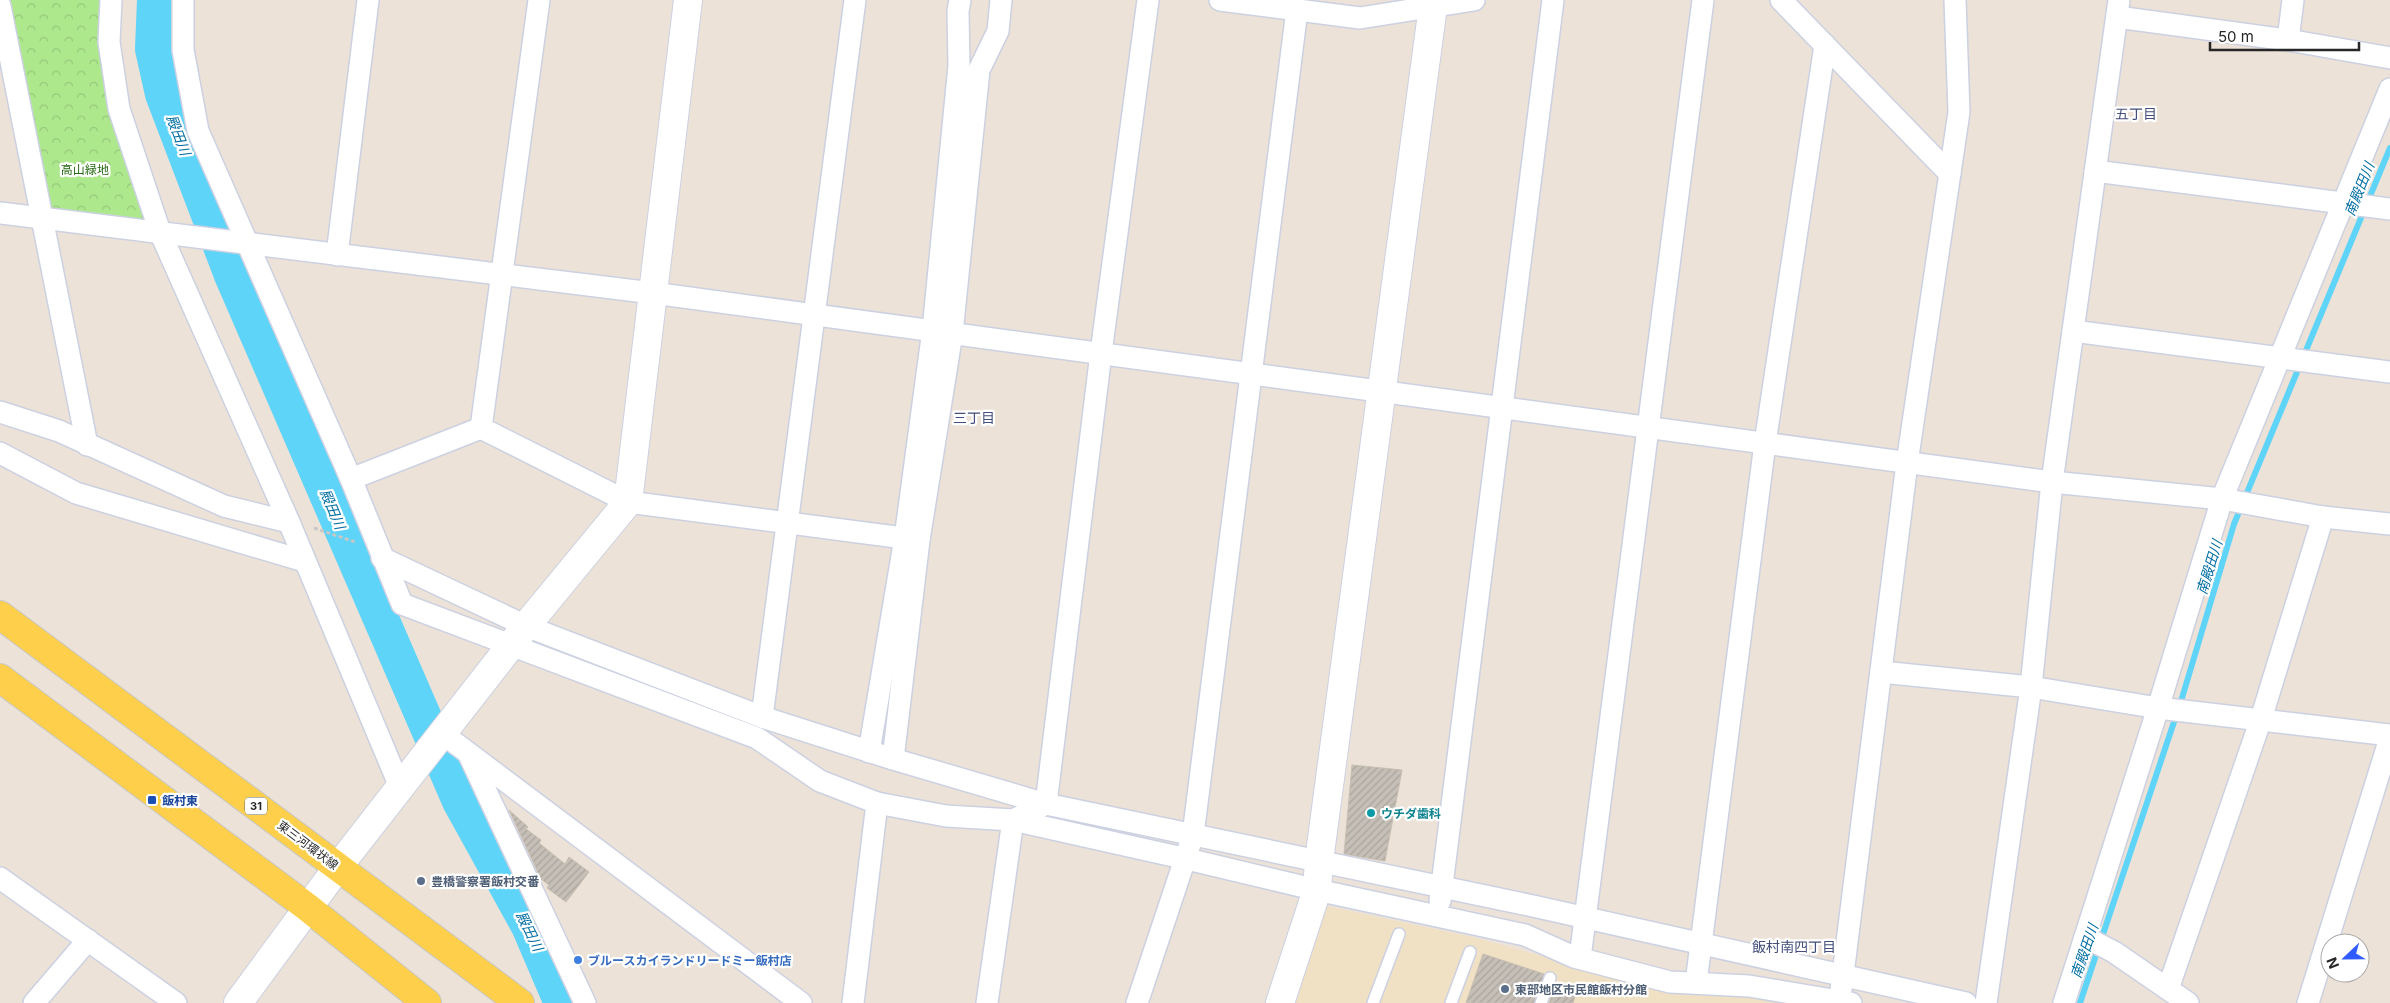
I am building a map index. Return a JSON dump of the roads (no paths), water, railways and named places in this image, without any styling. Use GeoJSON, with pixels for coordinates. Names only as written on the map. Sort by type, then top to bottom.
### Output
{"type":"FeatureCollection","features":[{"type":"Feature","properties":{"kind":"main road","name":"東三河環状線"},"geometry":{"type":"LineString","coordinates":[[0,615],[516,1000]]}},
{"type":"Feature","properties":{"kind":"main road"},"geometry":{"type":"LineString","coordinates":[[0,678],[307,907],[427,1003]]}},
{"type":"Feature","properties":{"kind":"street"},"geometry":{"type":"LineString","coordinates":[[111,0],[110,42],[119,109],[165,232],[297,523],[304,561],[406,781]]}},
{"type":"Feature","properties":{"kind":"street"},"geometry":{"type":"LineString","coordinates":[[183,0],[183,50],[198,131],[238,243],[351,479],[402,604],[519,635],[869,752],[1046,804],[1442,887],[1966,1003]]}},
{"type":"Feature","properties":{"kind":"street"},"geometry":{"type":"LineString","coordinates":[[337,255],[368,0]]}},
{"type":"Feature","properties":{"kind":"street"},"geometry":{"type":"LineString","coordinates":[[481,428],[539,0]]}},
{"type":"Feature","properties":{"kind":"street"},"geometry":{"type":"LineString","coordinates":[[238,1003],[338,867],[519,635],[628,502],[688,0]]}},
{"type":"Feature","properties":{"kind":"street"},"geometry":{"type":"LineString","coordinates":[[762,717],[855,0]]}},
{"type":"Feature","properties":{"kind":"street"},"geometry":{"type":"LineString","coordinates":[[942,332],[959,66],[958,11],[960,0]]}},
{"type":"Feature","properties":{"kind":"street"},"geometry":{"type":"LineString","coordinates":[[869,752],[912,539],[980,70],[998,31],[1001,0]]}},
{"type":"Feature","properties":{"kind":"street"},"geometry":{"type":"LineString","coordinates":[[1046,804],[1148,0]]}},
{"type":"Feature","properties":{"kind":"street"},"geometry":{"type":"LineString","coordinates":[[1220,0],[1297,10],[1340,8],[1360,18],[1474,0]]}},
{"type":"Feature","properties":{"kind":"street"},"geometry":{"type":"LineString","coordinates":[[1438,916],[1553,0]]}},
{"type":"Feature","properties":{"kind":"street"},"geometry":{"type":"LineString","coordinates":[[1580,958],[1703,0]]}},
{"type":"Feature","properties":{"kind":"street"},"geometry":{"type":"LineString","coordinates":[[1781,0],[1950,174]]}},
{"type":"Feature","properties":{"kind":"street"},"geometry":{"type":"LineString","coordinates":[[382,558],[519,635],[757,738],[820,781],[877,803],[946,816],[1013,820],[1187,858],[1317,890],[1525,935],[1580,958],[1670,982],[1750,986],[1843,1002],[1843,977],[1907,463],[1959,112],[1955,0]]}},
{"type":"Feature","properties":{"kind":"street"},"geometry":{"type":"LineString","coordinates":[[2288,40],[2293,0]]}},
{"type":"Feature","properties":{"kind":"street"},"geometry":{"type":"LineString","coordinates":[[0,6],[88,445]]}},
{"type":"Feature","properties":{"kind":"street"},"geometry":{"type":"LineString","coordinates":[[1280,1003],[1317,890],[1319,861],[1433,6]]}},
{"type":"Feature","properties":{"kind":"street"},"geometry":{"type":"LineString","coordinates":[[1986,1003],[2031,687],[2052,482],[2118,8],[2390,58]]}},
{"type":"Feature","properties":{"kind":"street"},"geometry":{"type":"LineString","coordinates":[[1137,1003],[1187,858],[1193,835],[1253,374],[1297,10]]}},
{"type":"Feature","properties":{"kind":"street"},"geometry":{"type":"LineString","coordinates":[[1696,983],[1765,443],[1825,45]]}},
{"type":"Feature","properties":{"kind":"street"},"geometry":{"type":"LineString","coordinates":[[2064,1003],[2094,942],[2170,710],[2226,500],[2285,359],[2366,206],[2390,89]]}},
{"type":"Feature","properties":{"kind":"street"},"geometry":{"type":"LineString","coordinates":[[2095,171],[2366,206]]}},
{"type":"Feature","properties":{"kind":"street"},"geometry":{"type":"LineString","coordinates":[[0,213],[653,293],[1907,463],[2052,482],[2226,500],[2323,517],[2390,524]]}},
{"type":"Feature","properties":{"kind":"street"},"geometry":{"type":"LineString","coordinates":[[2073,331],[2390,372]]}},
{"type":"Feature","properties":{"kind":"street"},"geometry":{"type":"LineString","coordinates":[[0,412],[60,431],[224,506],[297,523]]}},
{"type":"Feature","properties":{"kind":"street"},"geometry":{"type":"LineString","coordinates":[[351,479],[481,428],[628,502],[912,539]]}},
{"type":"Feature","properties":{"kind":"street"},"geometry":{"type":"LineString","coordinates":[[0,453],[76,493],[304,561]]}},
{"type":"Feature","properties":{"kind":"street"},"geometry":{"type":"LineString","coordinates":[[2094,942],[2177,998],[2323,517]]}},
{"type":"Feature","properties":{"kind":"street"},"geometry":{"type":"LineString","coordinates":[[893,759],[912,539]]}},
{"type":"Feature","properties":{"kind":"street"},"geometry":{"type":"LineString","coordinates":[[1881,672],[2031,687],[2170,710],[2261,719],[2390,737],[2308,1003]]}},
{"type":"Feature","properties":{"kind":"street"},"geometry":{"type":"LineString","coordinates":[[443,734],[801,1003]]}},
{"type":"Feature","properties":{"kind":"street"},"geometry":{"type":"LineString","coordinates":[[469,754],[586,1003]]}},
{"type":"Feature","properties":{"kind":"street"},"geometry":{"type":"LineString","coordinates":[[852,1003],[877,803]]}},
{"type":"Feature","properties":{"kind":"street"},"geometry":{"type":"LineString","coordinates":[[1013,820],[1046,804]]}},
{"type":"Feature","properties":{"kind":"street"},"geometry":{"type":"LineString","coordinates":[[987,1003],[1013,820]]}},
{"type":"Feature","properties":{"kind":"street"},"geometry":{"type":"LineString","coordinates":[[0,878],[176,1003]]}},
{"type":"Feature","properties":{"kind":"street"},"geometry":{"type":"LineString","coordinates":[[34,1003],[88,940]]}},
{"type":"Feature","properties":{"kind":"lane"},"geometry":{"type":"LineString","coordinates":[[1373,1003],[1399,934]]}},
{"type":"Feature","properties":{"kind":"lane"},"geometry":{"type":"LineString","coordinates":[[1451,1003],[1470,952]]}},
{"type":"Feature","properties":{"kind":"lane"},"geometry":{"type":"LineString","coordinates":[[1541,1003],[1550,978]]}},
{"type":"Feature","properties":{"kind":"waterway","name":"殿田川"},"geometry":{"type":"LineString","coordinates":[[155,0],[153,49],[163,94],[232,275],[460,801],[529,926],[562,1003]]}},
{"type":"Feature","properties":{"kind":"waterway","name":"南殿田川"},"geometry":{"type":"LineString","coordinates":[[2080,1003],[2182,698],[2234,524],[2390,148]]}},
{"type":"Feature","properties":{"kind":"place","name":"飯村東"},"geometry":{"type":"Point","coordinates":[152,800]}},
{"type":"Feature","properties":{"kind":"place","name":"ウチダ歯科"},"geometry":{"type":"Point","coordinates":[1371,813]}},
{"type":"Feature","properties":{"kind":"place","name":"豊橋警察署飯村交番"},"geometry":{"type":"Point","coordinates":[421,881]}},
{"type":"Feature","properties":{"kind":"place","name":"ブルースカイランドリードミー飯村店"},"geometry":{"type":"Point","coordinates":[578,960]}},
{"type":"Feature","properties":{"kind":"place","name":"東部地区市民館飯村分館"},"geometry":{"type":"Point","coordinates":[1505,989]}},
{"type":"Feature","properties":{"kind":"district","name":"五丁目"},"geometry":{"type":"Point","coordinates":[2136,113]}},
{"type":"Feature","properties":{"kind":"district","name":"三丁目"},"geometry":{"type":"Point","coordinates":[974,417]}},
{"type":"Feature","properties":{"kind":"district","name":"飯村南四丁目"},"geometry":{"type":"Point","coordinates":[1794,946]}},
{"type":"Feature","properties":{"kind":"park label","name":"高山緑地"},"geometry":{"type":"Point","coordinates":[85,169]}}]}
